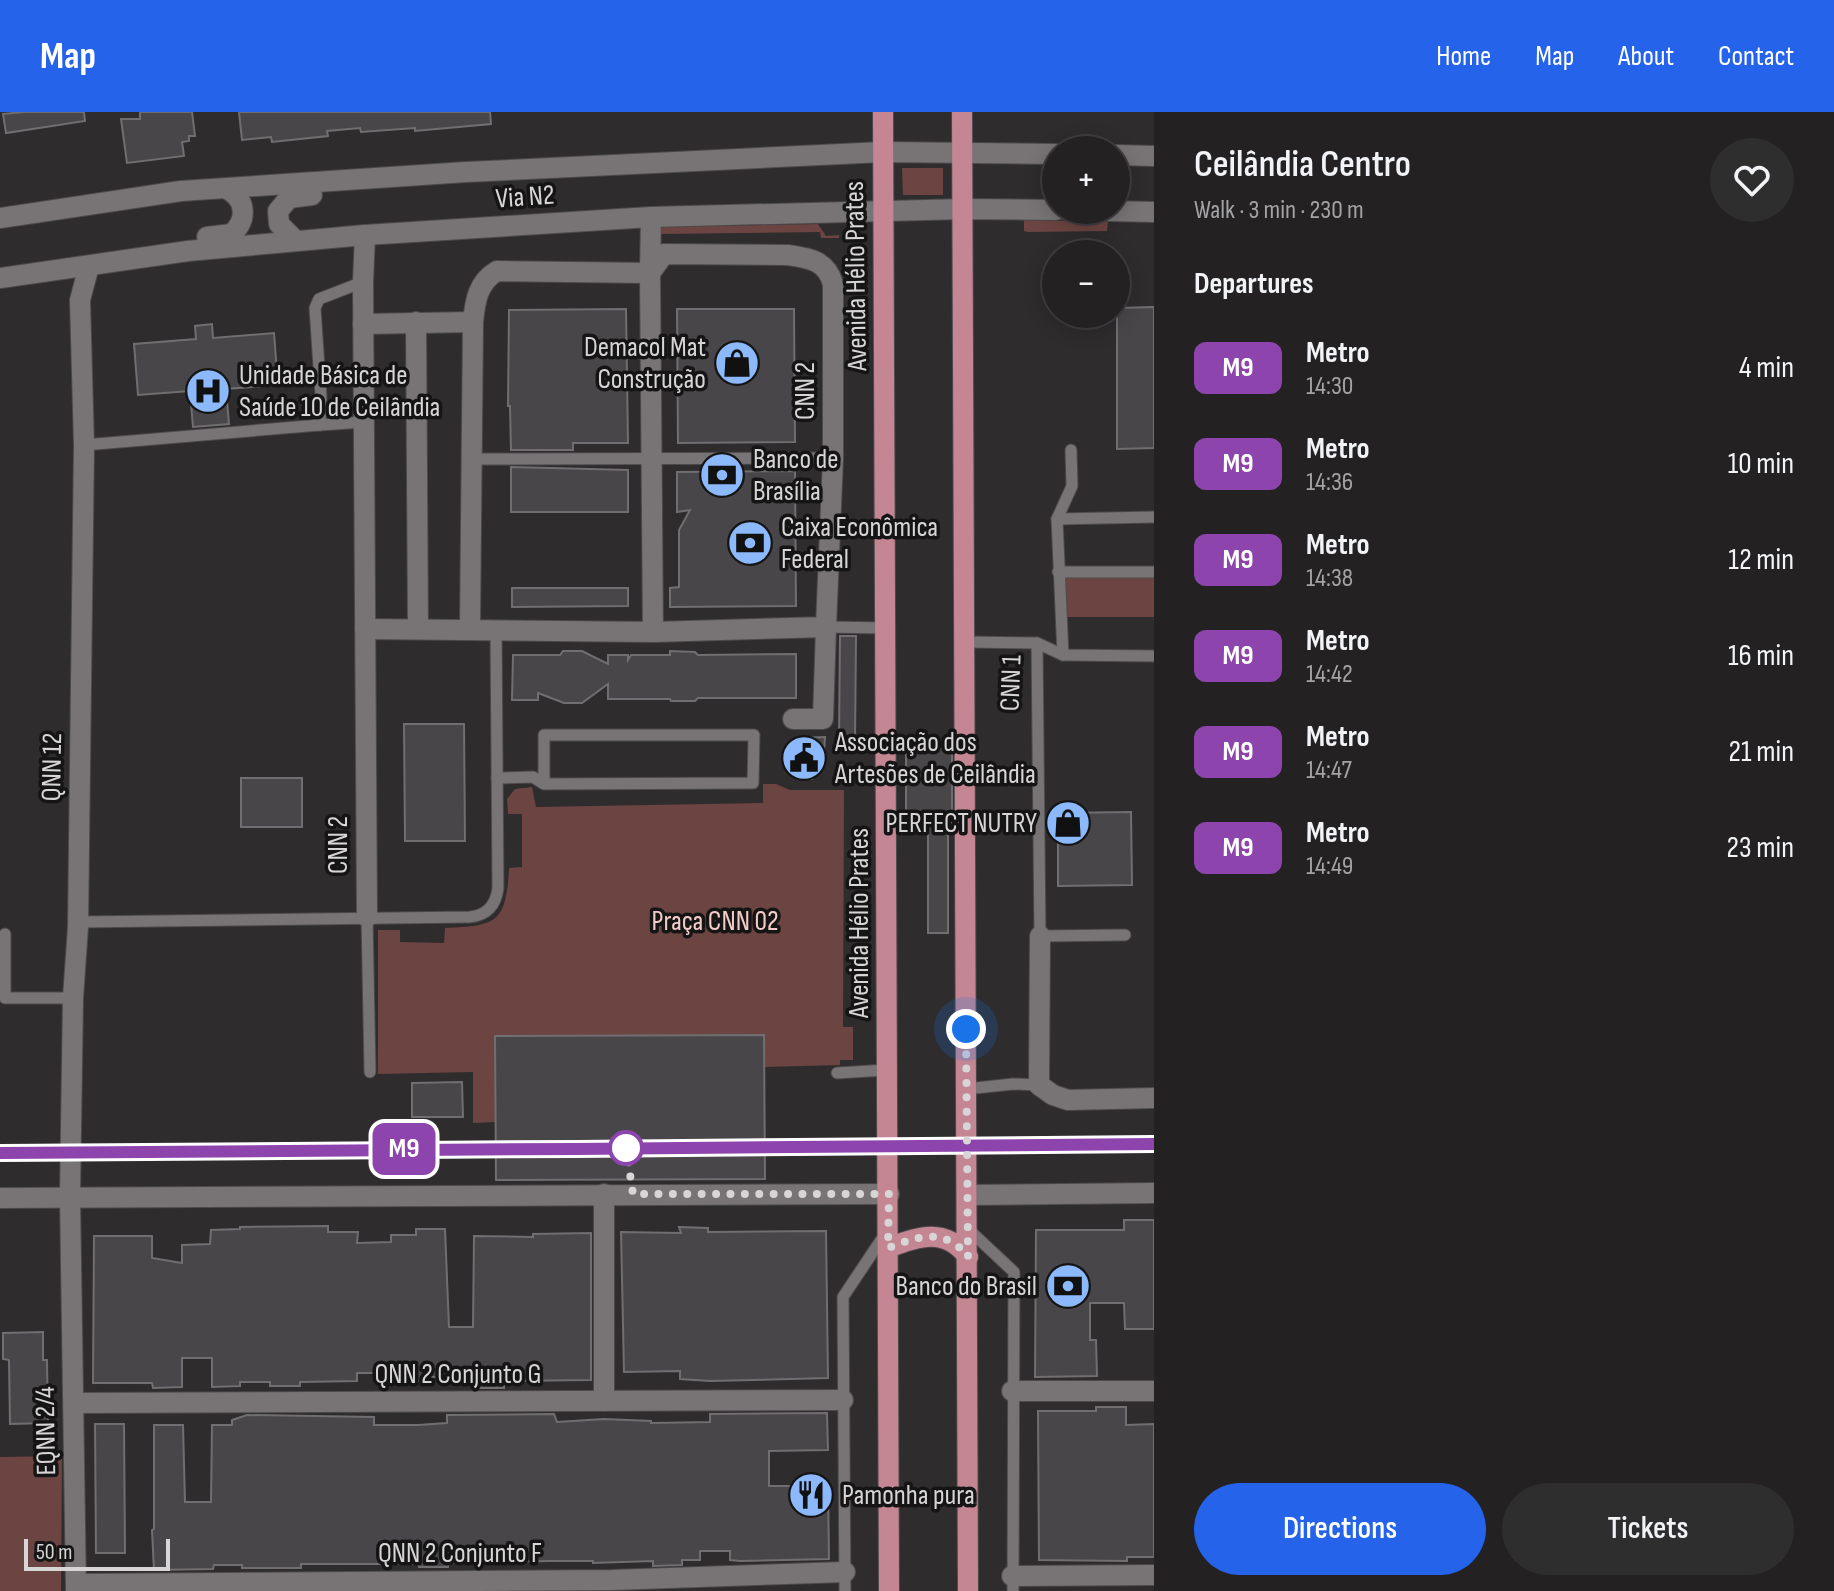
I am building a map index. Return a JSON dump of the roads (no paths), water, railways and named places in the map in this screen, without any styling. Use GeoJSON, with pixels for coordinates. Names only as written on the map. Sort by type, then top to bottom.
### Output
{"type":"FeatureCollection","features":[{"type":"Feature","properties":{"kind":"main road"},"geometry":{"type":"LineString","coordinates":[[962,112],[965,209],[968,1591]]}},
{"type":"Feature","properties":{"kind":"main road","name":"Avenida Hélio Prates"},"geometry":{"type":"LineString","coordinates":[[882,114],[886,403],[889,1591]]}},
{"type":"Feature","properties":{"kind":"main road"},"geometry":{"type":"LineString","coordinates":[[888,1239],[938,1238],[957,1243],[968,1257]]}},
{"type":"Feature","properties":{"kind":"street","name":"Via N2"},"geometry":{"type":"LineString","coordinates":[[0,218],[181,191],[466,172],[883,152],[1042,154]]}},
{"type":"Feature","properties":{"kind":"street"},"geometry":{"type":"LineString","coordinates":[[1130,155],[1154,156]]}},
{"type":"Feature","properties":{"kind":"street"},"geometry":{"type":"LineString","coordinates":[[295,240],[283,230],[277,217],[280,205],[289,198],[409,187],[466,172]]}},
{"type":"Feature","properties":{"kind":"street"},"geometry":{"type":"LineString","coordinates":[[94,265],[127,249],[232,234],[242,222],[243,206],[227,189]]}},
{"type":"Feature","properties":{"kind":"street","name":"Via N2"},"geometry":{"type":"LineString","coordinates":[[0,278],[188,251],[365,235],[651,217],[1042,210]]}},
{"type":"Feature","properties":{"kind":"street"},"geometry":{"type":"LineString","coordinates":[[1130,211],[1154,212]]}},
{"type":"Feature","properties":{"kind":"street"},"geometry":{"type":"LineString","coordinates":[[651,217],[653,632]]}},
{"type":"Feature","properties":{"kind":"street","name":"CNN 2"},"geometry":{"type":"LineString","coordinates":[[365,235],[367,917]]}},
{"type":"Feature","properties":{"kind":"street","name":"CNN 2"},"geometry":{"type":"LineString","coordinates":[[650,273],[664,254],[788,255],[804,257],[823,265],[830,273],[833,284],[833,458],[823,719],[793,719]]}},
{"type":"Feature","properties":{"kind":"street","name":"QNN 12"},"geometry":{"type":"LineString","coordinates":[[72,1270],[70,1196],[73,998],[78,922],[84,445],[80,300],[94,265]]}},
{"type":"Feature","properties":{"kind":"street"},"geometry":{"type":"LineString","coordinates":[[470,628],[473,322],[482,283],[497,271],[650,273]]}},
{"type":"Feature","properties":{"kind":"street"},"geometry":{"type":"LineString","coordinates":[[416,322],[418,629]]}},
{"type":"Feature","properties":{"kind":"street"},"geometry":{"type":"LineString","coordinates":[[363,324],[473,322]]}},
{"type":"Feature","properties":{"kind":"street"},"geometry":{"type":"LineString","coordinates":[[365,629],[653,632],[826,627]]}},
{"type":"Feature","properties":{"kind":"street","name":"CNN 1"},"geometry":{"type":"LineString","coordinates":[[1039,1085],[1040,936]]}},
{"type":"Feature","properties":{"kind":"street"},"geometry":{"type":"LineString","coordinates":[[1039,1085],[1053,1095],[1068,1100],[1154,1098]]}},
{"type":"Feature","properties":{"kind":"street"},"geometry":{"type":"LineString","coordinates":[[967,1195],[1154,1193]]}},
{"type":"Feature","properties":{"kind":"street"},"geometry":{"type":"LineString","coordinates":[[604,1194],[604,1401]]}},
{"type":"Feature","properties":{"kind":"street"},"geometry":{"type":"LineString","coordinates":[[0,1198],[889,1194]]}},
{"type":"Feature","properties":{"kind":"street","name":"EQNN 2/4"},"geometry":{"type":"LineString","coordinates":[[72,1270],[76,1587]]}},
{"type":"Feature","properties":{"kind":"street"},"geometry":{"type":"LineString","coordinates":[[1012,1391],[1154,1391]]}},
{"type":"Feature","properties":{"kind":"street","name":"QNN 2 Conjunto G"},"geometry":{"type":"LineString","coordinates":[[74,1403],[843,1400]]}},
{"type":"Feature","properties":{"kind":"street"},"geometry":{"type":"LineString","coordinates":[[1012,1584],[1154,1575]]}},
{"type":"Feature","properties":{"kind":"street","name":"QNN 2 Conjunto F"},"geometry":{"type":"LineString","coordinates":[[76,1587],[612,1586],[845,1581]]}},
{"type":"Feature","properties":{"kind":"lane"},"geometry":{"type":"LineString","coordinates":[[320,425],[315,308],[319,299],[363,282]]}},
{"type":"Feature","properties":{"kind":"lane"},"geometry":{"type":"LineString","coordinates":[[84,445],[364,422]]}},
{"type":"Feature","properties":{"kind":"lane"},"geometry":{"type":"LineString","coordinates":[[1063,655],[1057,519],[1072,486],[1071,450]]}},
{"type":"Feature","properties":{"kind":"lane"},"geometry":{"type":"LineString","coordinates":[[471,459],[833,458]]}},
{"type":"Feature","properties":{"kind":"lane"},"geometry":{"type":"LineString","coordinates":[[1057,519],[1154,517]]}},
{"type":"Feature","properties":{"kind":"lane"},"geometry":{"type":"LineString","coordinates":[[1058,572],[1154,572]]}},
{"type":"Feature","properties":{"kind":"lane"},"geometry":{"type":"LineString","coordinates":[[826,627],[886,628]]}},
{"type":"Feature","properties":{"kind":"lane"},"geometry":{"type":"LineString","coordinates":[[78,922],[476,917],[489,910],[498,888],[496,629]]}},
{"type":"Feature","properties":{"kind":"lane"},"geometry":{"type":"LineString","coordinates":[[965,642],[1037,643]]}},
{"type":"Feature","properties":{"kind":"lane","name":"CNN 1"},"geometry":{"type":"LineString","coordinates":[[1040,936],[1037,643],[1063,655],[1154,656]]}},
{"type":"Feature","properties":{"kind":"lane"},"geometry":{"type":"LineString","coordinates":[[497,778],[533,777],[544,784],[753,783],[754,735],[544,735],[544,784]]}},
{"type":"Feature","properties":{"kind":"lane"},"geometry":{"type":"LineString","coordinates":[[367,917],[370,1072]]}},
{"type":"Feature","properties":{"kind":"lane"},"geometry":{"type":"LineString","coordinates":[[5,934],[5,998],[73,998]]}},
{"type":"Feature","properties":{"kind":"lane"},"geometry":{"type":"LineString","coordinates":[[1040,936],[1125,935]]}},
{"type":"Feature","properties":{"kind":"lane"},"geometry":{"type":"LineString","coordinates":[[837,1073],[886,1070]]}},
{"type":"Feature","properties":{"kind":"lane"},"geometry":{"type":"LineString","coordinates":[[966,1089],[1013,1084],[1039,1085]]}},
{"type":"Feature","properties":{"kind":"lane"},"geometry":{"type":"LineString","coordinates":[[967,1228],[1014,1272],[1012,1584]]}},
{"type":"Feature","properties":{"kind":"lane"},"geometry":{"type":"LineString","coordinates":[[845,1581],[843,1297],[888,1239]]}},
{"type":"Feature","properties":{"kind":"metro line","name":"M9"},"geometry":{"type":"LineString","coordinates":[[0,1153],[1154,1144]]}},
{"type":"Feature","properties":{"kind":"place","name":"Demacol Mat Construção"},"geometry":{"type":"Point","coordinates":[737,363]}},
{"type":"Feature","properties":{"kind":"place","name":"Unidade Básica de Saúde 10 de Ceilândia"},"geometry":{"type":"Point","coordinates":[208,391]}},
{"type":"Feature","properties":{"kind":"place","name":"Banco de Brasília"},"geometry":{"type":"Point","coordinates":[722,475]}},
{"type":"Feature","properties":{"kind":"place","name":"Caixa Econômica Federal"},"geometry":{"type":"Point","coordinates":[750,543]}},
{"type":"Feature","properties":{"kind":"place","name":"Associação dos Artesões de Ceilândia"},"geometry":{"type":"Point","coordinates":[804,758]}},
{"type":"Feature","properties":{"kind":"place","name":"PERFECT NUTRY"},"geometry":{"type":"Point","coordinates":[1068,823]}},
{"type":"Feature","properties":{"kind":"place","name":"Banco do Brasil"},"geometry":{"type":"Point","coordinates":[1068,1286]}},
{"type":"Feature","properties":{"kind":"place","name":"Pamonha pura"},"geometry":{"type":"Point","coordinates":[811,1495]}},
{"type":"Feature","properties":{"kind":"park label","name":"Praça CNN 02"},"geometry":{"type":"Point","coordinates":[715,921]}}]}
